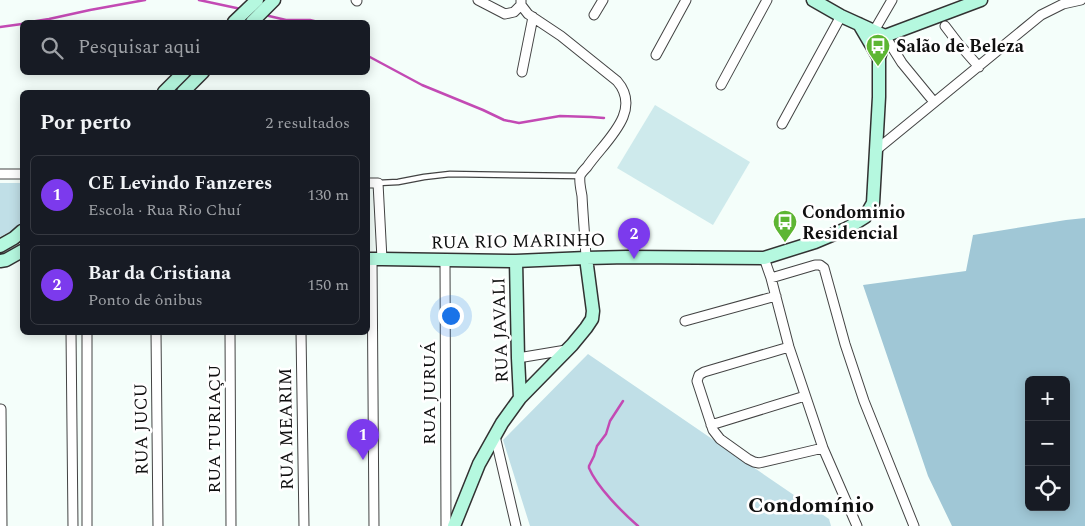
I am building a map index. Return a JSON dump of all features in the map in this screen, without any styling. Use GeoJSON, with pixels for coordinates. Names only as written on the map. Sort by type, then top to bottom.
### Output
{"type":"FeatureCollection","features":[{"type":"Feature","properties":{"kind":"street"},"geometry":{"type":"LineString","coordinates":[[236,20],[257,0]]}},
{"type":"Feature","properties":{"kind":"street"},"geometry":{"type":"LineString","coordinates":[[254,20],[274,0]]}},
{"type":"Feature","properties":{"kind":"street"},"geometry":{"type":"LineString","coordinates":[[478,0],[505,14],[514,12],[521,2]]}},
{"type":"Feature","properties":{"kind":"street"},"geometry":{"type":"LineString","coordinates":[[594,16],[603,0]]}},
{"type":"Feature","properties":{"kind":"street"},"geometry":{"type":"LineString","coordinates":[[656,55],[686,0]]}},
{"type":"Feature","properties":{"kind":"street"},"geometry":{"type":"LineString","coordinates":[[722,85],[767,0]]}},
{"type":"Feature","properties":{"kind":"street"},"geometry":{"type":"LineString","coordinates":[[813,0],[841,16],[879,33],[934,102]]}},
{"type":"Feature","properties":{"kind":"street"},"geometry":{"type":"LineString","coordinates":[[879,33],[892,0]]}},
{"type":"Feature","properties":{"kind":"street"},"geometry":{"type":"LineString","coordinates":[[879,33],[980,0]]}},
{"type":"Feature","properties":{"kind":"street"},"geometry":{"type":"LineString","coordinates":[[875,151],[1041,15],[1063,4],[1081,0]]}},
{"type":"Feature","properties":{"kind":"street"},"geometry":{"type":"LineString","coordinates":[[454,526],[480,464],[502,423],[520,398],[591,323],[593,316],[586,258],[580,176],[613,136],[624,118],[626,107],[626,97],[618,81],[561,36],[525,11],[521,2]]}},
{"type":"Feature","properties":{"kind":"street"},"geometry":{"type":"LineString","coordinates":[[782,124],[841,16]]}},
{"type":"Feature","properties":{"kind":"street"},"geometry":{"type":"LineString","coordinates":[[522,72],[533,17]]}},
{"type":"Feature","properties":{"kind":"street"},"geometry":{"type":"LineString","coordinates":[[859,24],[879,58]]}},
{"type":"Feature","properties":{"kind":"street"},"geometry":{"type":"LineString","coordinates":[[945,26],[979,67]]}},
{"type":"Feature","properties":{"kind":"street","name":"RUA RIO MARINHO"},"geometry":{"type":"LineString","coordinates":[[374,259],[516,261],[586,258],[764,258],[834,235],[865,217],[873,202],[879,97],[879,33]]}},
{"type":"Feature","properties":{"kind":"street"},"geometry":{"type":"LineString","coordinates":[[166,90],[181,75]]}},
{"type":"Feature","properties":{"kind":"street"},"geometry":{"type":"LineString","coordinates":[[185,90],[200,75]]}},
{"type":"Feature","properties":{"kind":"street"},"geometry":{"type":"LineString","coordinates":[[0,174],[20,174]]}},
{"type":"Feature","properties":{"kind":"street"},"geometry":{"type":"LineString","coordinates":[[370,183],[378,183],[374,259],[374,526]]}},
{"type":"Feature","properties":{"kind":"street"},"geometry":{"type":"LineString","coordinates":[[0,246],[20,233]]}},
{"type":"Feature","properties":{"kind":"street"},"geometry":{"type":"LineString","coordinates":[[3,261],[20,252]]}},
{"type":"Feature","properties":{"kind":"street"},"geometry":{"type":"LineString","coordinates":[[764,258],[805,396],[823,448],[857,526]]}},
{"type":"Feature","properties":{"kind":"street","name":"RUA JURUÁ"},"geometry":{"type":"LineString","coordinates":[[446,260],[446,526]]}},
{"type":"Feature","properties":{"kind":"street"},"geometry":{"type":"LineString","coordinates":[[3,261],[20,261]]}},
{"type":"Feature","properties":{"kind":"street","name":"RUA JAVALI"},"geometry":{"type":"LineString","coordinates":[[516,261],[520,398]]}},
{"type":"Feature","properties":{"kind":"street"},"geometry":{"type":"LineString","coordinates":[[771,278],[816,265],[824,268],[845,344],[864,401],[914,526]]}},
{"type":"Feature","properties":{"kind":"street"},"geometry":{"type":"LineString","coordinates":[[685,321],[776,296]]}},
{"type":"Feature","properties":{"kind":"street"},"geometry":{"type":"LineString","coordinates":[[71,335],[73,526]]}},
{"type":"Feature","properties":{"kind":"street"},"geometry":{"type":"LineString","coordinates":[[86,526],[87,335]]}},
{"type":"Feature","properties":{"kind":"street","name":"RUA JUCU"},"geometry":{"type":"LineString","coordinates":[[156,335],[158,526]]}},
{"type":"Feature","properties":{"kind":"street","name":"RUA TURIAÇU"},"geometry":{"type":"LineString","coordinates":[[230,335],[231,526]]}},
{"type":"Feature","properties":{"kind":"street","name":"RUA MEARIM"},"geometry":{"type":"LineString","coordinates":[[302,335],[304,526]]}},
{"type":"Feature","properties":{"kind":"street"},"geometry":{"type":"LineString","coordinates":[[790,347],[699,375],[697,380],[711,425],[720,439],[754,462],[765,462],[823,448]]}},
{"type":"Feature","properties":{"kind":"street"},"geometry":{"type":"LineString","coordinates":[[518,358],[566,350]]}},
{"type":"Feature","properties":{"kind":"street"},"geometry":{"type":"LineString","coordinates":[[711,425],[805,396]]}},
{"type":"Feature","properties":{"kind":"street"},"geometry":{"type":"LineString","coordinates":[[1,409],[2,526]]}},
{"type":"Feature","properties":{"kind":"street"},"geometry":{"type":"LineString","coordinates":[[495,436],[516,526]]}},
{"type":"Feature","properties":{"kind":"lane"},"geometry":{"type":"LineString","coordinates":[[378,183],[398,182],[445,174],[580,176]]}},
{"type":"Feature","properties":{"kind":"shaded area"},"geometry":{"type":"Polygon","coordinates":[[[655,105],[750,162],[713,225],[617,168],[655,105]]]}},
{"type":"Feature","properties":{"kind":"shaded area"},"geometry":{"type":"Polygon","coordinates":[[[0,183],[20,183],[20,226],[0,237],[0,183]]]}},
{"type":"Feature","properties":{"kind":"shaded area"},"geometry":{"type":"Polygon","coordinates":[[[1085,218],[1085,526],[952,526],[928,476],[863,285],[966,271],[973,235],[1085,218]]]}},
{"type":"Feature","properties":{"kind":"shaded area"},"geometry":{"type":"Polygon","coordinates":[[[588,354],[829,519],[831,526],[530,526],[503,440],[588,354]]]}},
{"type":"Feature","properties":{"kind":"waterway"},"geometry":{"type":"LineString","coordinates":[[43,20],[145,0]]}},
{"type":"Feature","properties":{"kind":"waterway"},"geometry":{"type":"LineString","coordinates":[[199,0],[241,9]]}},
{"type":"Feature","properties":{"kind":"waterway"},"geometry":{"type":"LineString","coordinates":[[269,16],[286,20]]}},
{"type":"Feature","properties":{"kind":"waterway"},"geometry":{"type":"LineString","coordinates":[[286,20],[310,20]]}},
{"type":"Feature","properties":{"kind":"waterway"},"geometry":{"type":"LineString","coordinates":[[0,27],[20,24]]}},
{"type":"Feature","properties":{"kind":"waterway"},"geometry":{"type":"LineString","coordinates":[[370,57],[422,85],[504,120],[519,123],[560,116],[604,118]]}},
{"type":"Feature","properties":{"kind":"waterway"},"geometry":{"type":"LineString","coordinates":[[623,401],[610,421],[606,434],[597,446],[589,468],[604,491],[638,526]]}},
{"type":"Feature","properties":{"kind":"place","name":"Salão de Beleza"},"geometry":{"type":"Point","coordinates":[878,67]}},
{"type":"Feature","properties":{"kind":"place","name":"Condominio Residencial"},"geometry":{"type":"Point","coordinates":[785,243]}},
{"type":"Feature","properties":{"kind":"place","name":"Bar da Cristiana"},"geometry":{"type":"Point","coordinates":[634,259]}},
{"type":"Feature","properties":{"kind":"place","name":"CE Levindo Fanzeres"},"geometry":{"type":"Point","coordinates":[363,460]}},
{"type":"Feature","properties":{"kind":"district","name":"Condomínio"},"geometry":{"type":"Point","coordinates":[811,504]}}]}
